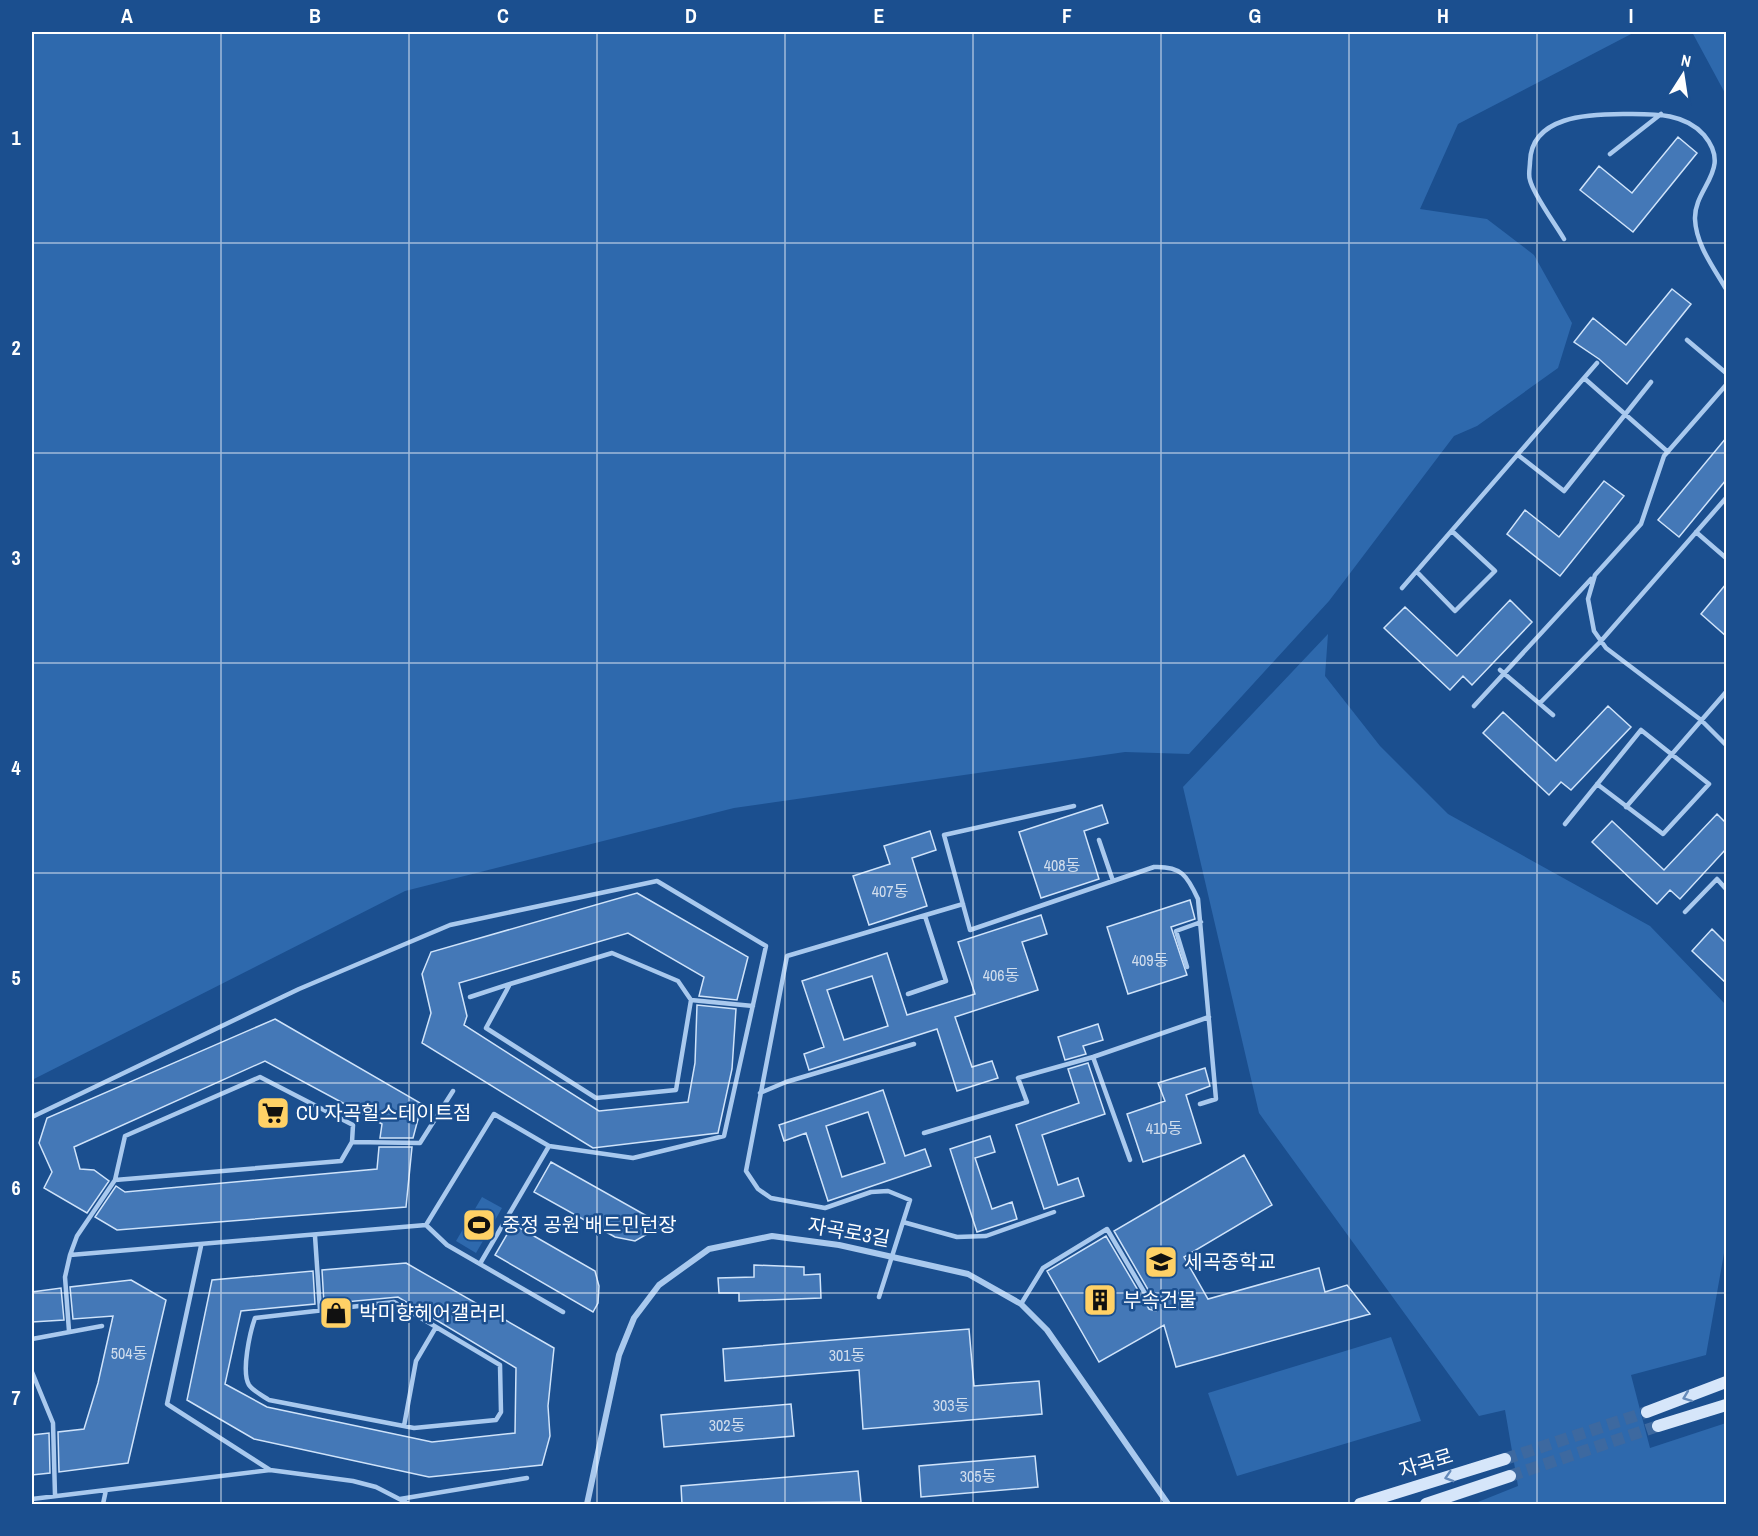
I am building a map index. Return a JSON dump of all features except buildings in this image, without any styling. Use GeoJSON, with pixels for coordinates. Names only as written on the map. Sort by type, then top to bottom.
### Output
{"type":"FeatureCollection","features":[{"type":"Feature","properties":{"kind":"main road"},"geometry":{"type":"LineString","coordinates":[[1647,1412],[1726,1382]]}},
{"type":"Feature","properties":{"kind":"main road"},"geometry":{"type":"LineString","coordinates":[[1658,1426],[1726,1405]]}},
{"type":"Feature","properties":{"kind":"main road","name":"자곡로"},"geometry":{"type":"LineString","coordinates":[[1360,1504],[1505,1459]]}},
{"type":"Feature","properties":{"kind":"main road","name":"자곡로"},"geometry":{"type":"LineString","coordinates":[[1426,1504],[1510,1476]]}},
{"type":"Feature","properties":{"kind":"street","name":"자곡로3길"},"geometry":{"type":"LineString","coordinates":[[587,1504],[619,1354],[634,1318],[659,1285],[709,1249],[772,1236],[839,1245],[968,1274],[1021,1304],[1047,1330],[1168,1504]]}},
{"type":"Feature","properties":{"kind":"lane"},"geometry":{"type":"LineString","coordinates":[[1564,239],[1530,180],[1530,154],[1540,134],[1566,119],[1590,114],[1661,114],[1690,123],[1705,136],[1714,156],[1714,172],[1701,193],[1695,218],[1704,252],[1726,289]]}},
{"type":"Feature","properties":{"kind":"lane"},"geometry":{"type":"LineString","coordinates":[[1610,154],[1661,114]]}},
{"type":"Feature","properties":{"kind":"lane"},"geometry":{"type":"LineString","coordinates":[[1687,340],[1726,373]]}},
{"type":"Feature","properties":{"kind":"lane"},"geometry":{"type":"LineString","coordinates":[[1402,588],[1453,532],[1597,363]]}},
{"type":"Feature","properties":{"kind":"lane"},"geometry":{"type":"LineString","coordinates":[[1584,378],[1668,452]]}},
{"type":"Feature","properties":{"kind":"lane"},"geometry":{"type":"LineString","coordinates":[[1518,455],[1564,491],[1651,382]]}},
{"type":"Feature","properties":{"kind":"lane"},"geometry":{"type":"LineString","coordinates":[[1474,706],[1641,524],[1664,456],[1726,386]]}},
{"type":"Feature","properties":{"kind":"lane"},"geometry":{"type":"LineString","coordinates":[[1540,704],[1601,641],[1726,498]]}},
{"type":"Feature","properties":{"kind":"lane"},"geometry":{"type":"LineString","coordinates":[[1416,572],[1455,611],[1495,571],[1453,532]]}},
{"type":"Feature","properties":{"kind":"lane"},"geometry":{"type":"LineString","coordinates":[[1696,532],[1726,558]]}},
{"type":"Feature","properties":{"kind":"lane"},"geometry":{"type":"LineString","coordinates":[[1594,574],[1588,599],[1589,616],[1606,648],[1701,720],[1726,744]]}},
{"type":"Feature","properties":{"kind":"lane"},"geometry":{"type":"LineString","coordinates":[[1503,672],[1553,715]]}},
{"type":"Feature","properties":{"kind":"lane"},"geometry":{"type":"LineString","coordinates":[[1626,807],[1726,692]]}},
{"type":"Feature","properties":{"kind":"lane"},"geometry":{"type":"LineString","coordinates":[[1565,824],[1597,784],[1641,730],[1709,784],[1663,834],[1597,784]]}},
{"type":"Feature","properties":{"kind":"lane"},"geometry":{"type":"LineString","coordinates":[[1074,806],[944,835],[970,930],[1154,867],[1170,866],[1182,872],[1191,883],[1198,899],[1216,1099],[1200,1104]]}},
{"type":"Feature","properties":{"kind":"lane"},"geometry":{"type":"LineString","coordinates":[[1099,840],[1113,881]]}},
{"type":"Feature","properties":{"kind":"lane"},"geometry":{"type":"LineString","coordinates":[[1685,912],[1717,879],[1726,889]]}},
{"type":"Feature","properties":{"kind":"lane"},"geometry":{"type":"LineString","coordinates":[[32,1117],[299,989],[450,925],[657,882],[766,946],[724,1136],[633,1158],[549,1146],[494,1114],[426,1225]]}},
{"type":"Feature","properties":{"kind":"lane"},"geometry":{"type":"LineString","coordinates":[[879,1297],[910,1200],[888,1191],[871,1192],[825,1208],[771,1198],[758,1189],[746,1171],[787,956],[963,904]]}},
{"type":"Feature","properties":{"kind":"lane"},"geometry":{"type":"LineString","coordinates":[[908,994],[946,981],[925,916]]}},
{"type":"Feature","properties":{"kind":"lane"},"geometry":{"type":"LineString","coordinates":[[1187,967],[1176,931],[1201,922]]}},
{"type":"Feature","properties":{"kind":"lane"},"geometry":{"type":"LineString","coordinates":[[470,997],[510,984],[612,952],[678,981],[691,1000],[676,1090],[596,1098],[486,1028],[510,984]]}},
{"type":"Feature","properties":{"kind":"lane"},"geometry":{"type":"LineString","coordinates":[[691,1000],[753,1006]]}},
{"type":"Feature","properties":{"kind":"lane"},"geometry":{"type":"LineString","coordinates":[[924,1133],[1027,1102],[1018,1078],[1094,1057],[1209,1017]]}},
{"type":"Feature","properties":{"kind":"lane"},"geometry":{"type":"LineString","coordinates":[[760,1094],[786,1082],[914,1044]]}},
{"type":"Feature","properties":{"kind":"lane"},"geometry":{"type":"LineString","coordinates":[[1094,1057],[1130,1160]]}},
{"type":"Feature","properties":{"kind":"lane"},"geometry":{"type":"LineString","coordinates":[[69,1330],[65,1277],[70,1255],[77,1236],[115,1180],[125,1136],[260,1077],[353,1125],[352,1142],[341,1161],[115,1180]]}},
{"type":"Feature","properties":{"kind":"lane"},"geometry":{"type":"LineString","coordinates":[[352,1142],[420,1143],[453,1090]]}},
{"type":"Feature","properties":{"kind":"lane"},"geometry":{"type":"LineString","coordinates":[[481,1262],[549,1146]]}},
{"type":"Feature","properties":{"kind":"lane"},"geometry":{"type":"LineString","coordinates":[[903,1222],[957,1237],[986,1236],[1054,1212]]}},
{"type":"Feature","properties":{"kind":"lane"},"geometry":{"type":"LineString","coordinates":[[70,1255],[201,1246],[426,1225],[447,1245],[481,1262],[563,1311]]}},
{"type":"Feature","properties":{"kind":"lane"},"geometry":{"type":"LineString","coordinates":[[1021,1304],[1043,1268],[1107,1229],[1153,1307]]}},
{"type":"Feature","properties":{"kind":"lane"},"geometry":{"type":"LineString","coordinates":[[315,1236],[320,1310]]}},
{"type":"Feature","properties":{"kind":"lane"},"geometry":{"type":"LineString","coordinates":[[201,1246],[167,1404],[270,1470]]}},
{"type":"Feature","properties":{"kind":"lane"},"geometry":{"type":"LineString","coordinates":[[394,1302],[436,1327],[500,1365],[501,1412],[496,1420],[414,1428],[269,1400],[249,1385],[245,1371],[251,1328],[255,1318],[394,1302]]}},
{"type":"Feature","properties":{"kind":"lane"},"geometry":{"type":"LineString","coordinates":[[32,1339],[69,1330],[102,1326]]}},
{"type":"Feature","properties":{"kind":"lane"},"geometry":{"type":"LineString","coordinates":[[404,1426],[416,1361],[436,1327]]}},
{"type":"Feature","properties":{"kind":"lane"},"geometry":{"type":"LineString","coordinates":[[32,1372],[53,1422],[55,1495]]}},
{"type":"Feature","properties":{"kind":"lane"},"geometry":{"type":"LineString","coordinates":[[32,1499],[270,1470],[353,1481],[376,1487],[409,1504]]}},
{"type":"Feature","properties":{"kind":"lane"},"geometry":{"type":"LineString","coordinates":[[400,1499],[527,1478]]}},
{"type":"Feature","properties":{"kind":"lane"},"geometry":{"type":"LineString","coordinates":[[103,1504],[106,1490]]}},
{"type":"Feature","properties":{"kind":"shaded area"},"geometry":{"type":"Polygon","coordinates":[[[32,32],[1635,32],[1458,124],[1420,209],[1487,219],[1534,255],[1572,323],[1558,368],[1477,426],[1454,436],[1329,601],[1189,754],[1125,752],[734,808],[405,891],[32,1080],[32,32]]]}},
{"type":"Feature","properties":{"kind":"shaded area"},"geometry":{"type":"Polygon","coordinates":[[[1692,32],[1726,32],[1726,95],[1692,32]]]}},
{"type":"Feature","properties":{"kind":"shaded area"},"geometry":{"type":"Polygon","coordinates":[[[1328,634],[1325,676],[1380,746],[1448,814],[1650,926],[1726,1005],[1726,1242],[1706,1355],[1631,1375],[1650,1448],[1726,1423],[1726,1504],[1473,1504],[1518,1486],[1505,1410],[1479,1416],[1259,1113],[1183,787],[1328,634]]]}},
{"type":"Feature","properties":{"kind":"shaded area","name":"중정 공원 배드민턴장"},"geometry":{"type":"Polygon","coordinates":[[[482,1197],[502,1208],[476,1253],[456,1241],[482,1197]]]}},
{"type":"Feature","properties":{"kind":"shaded area"},"geometry":{"type":"Polygon","coordinates":[[[1391,1337],[1421,1421],[1237,1476],[1208,1393],[1391,1337]]]}},
{"type":"Feature","properties":{"kind":"tunnel"},"geometry":{"type":"LineString","coordinates":[[1505,1459],[1647,1412]]}},
{"type":"Feature","properties":{"kind":"tunnel"},"geometry":{"type":"LineString","coordinates":[[1510,1476],[1658,1426]]}},
{"type":"Feature","properties":{"kind":"place","name":"CU 자곡힐스테이트점"},"geometry":{"type":"Point","coordinates":[273,1113]}},
{"type":"Feature","properties":{"kind":"place","name":"중정 공원 배드민턴장"},"geometry":{"type":"Point","coordinates":[479,1225]}},
{"type":"Feature","properties":{"kind":"place","name":"세곡중학교"},"geometry":{"type":"Point","coordinates":[1161,1262]}},
{"type":"Feature","properties":{"kind":"place","name":"부속건물"},"geometry":{"type":"Point","coordinates":[1100,1300]}},
{"type":"Feature","properties":{"kind":"place","name":"박미향헤어갤러리"},"geometry":{"type":"Point","coordinates":[336,1313]}}]}
